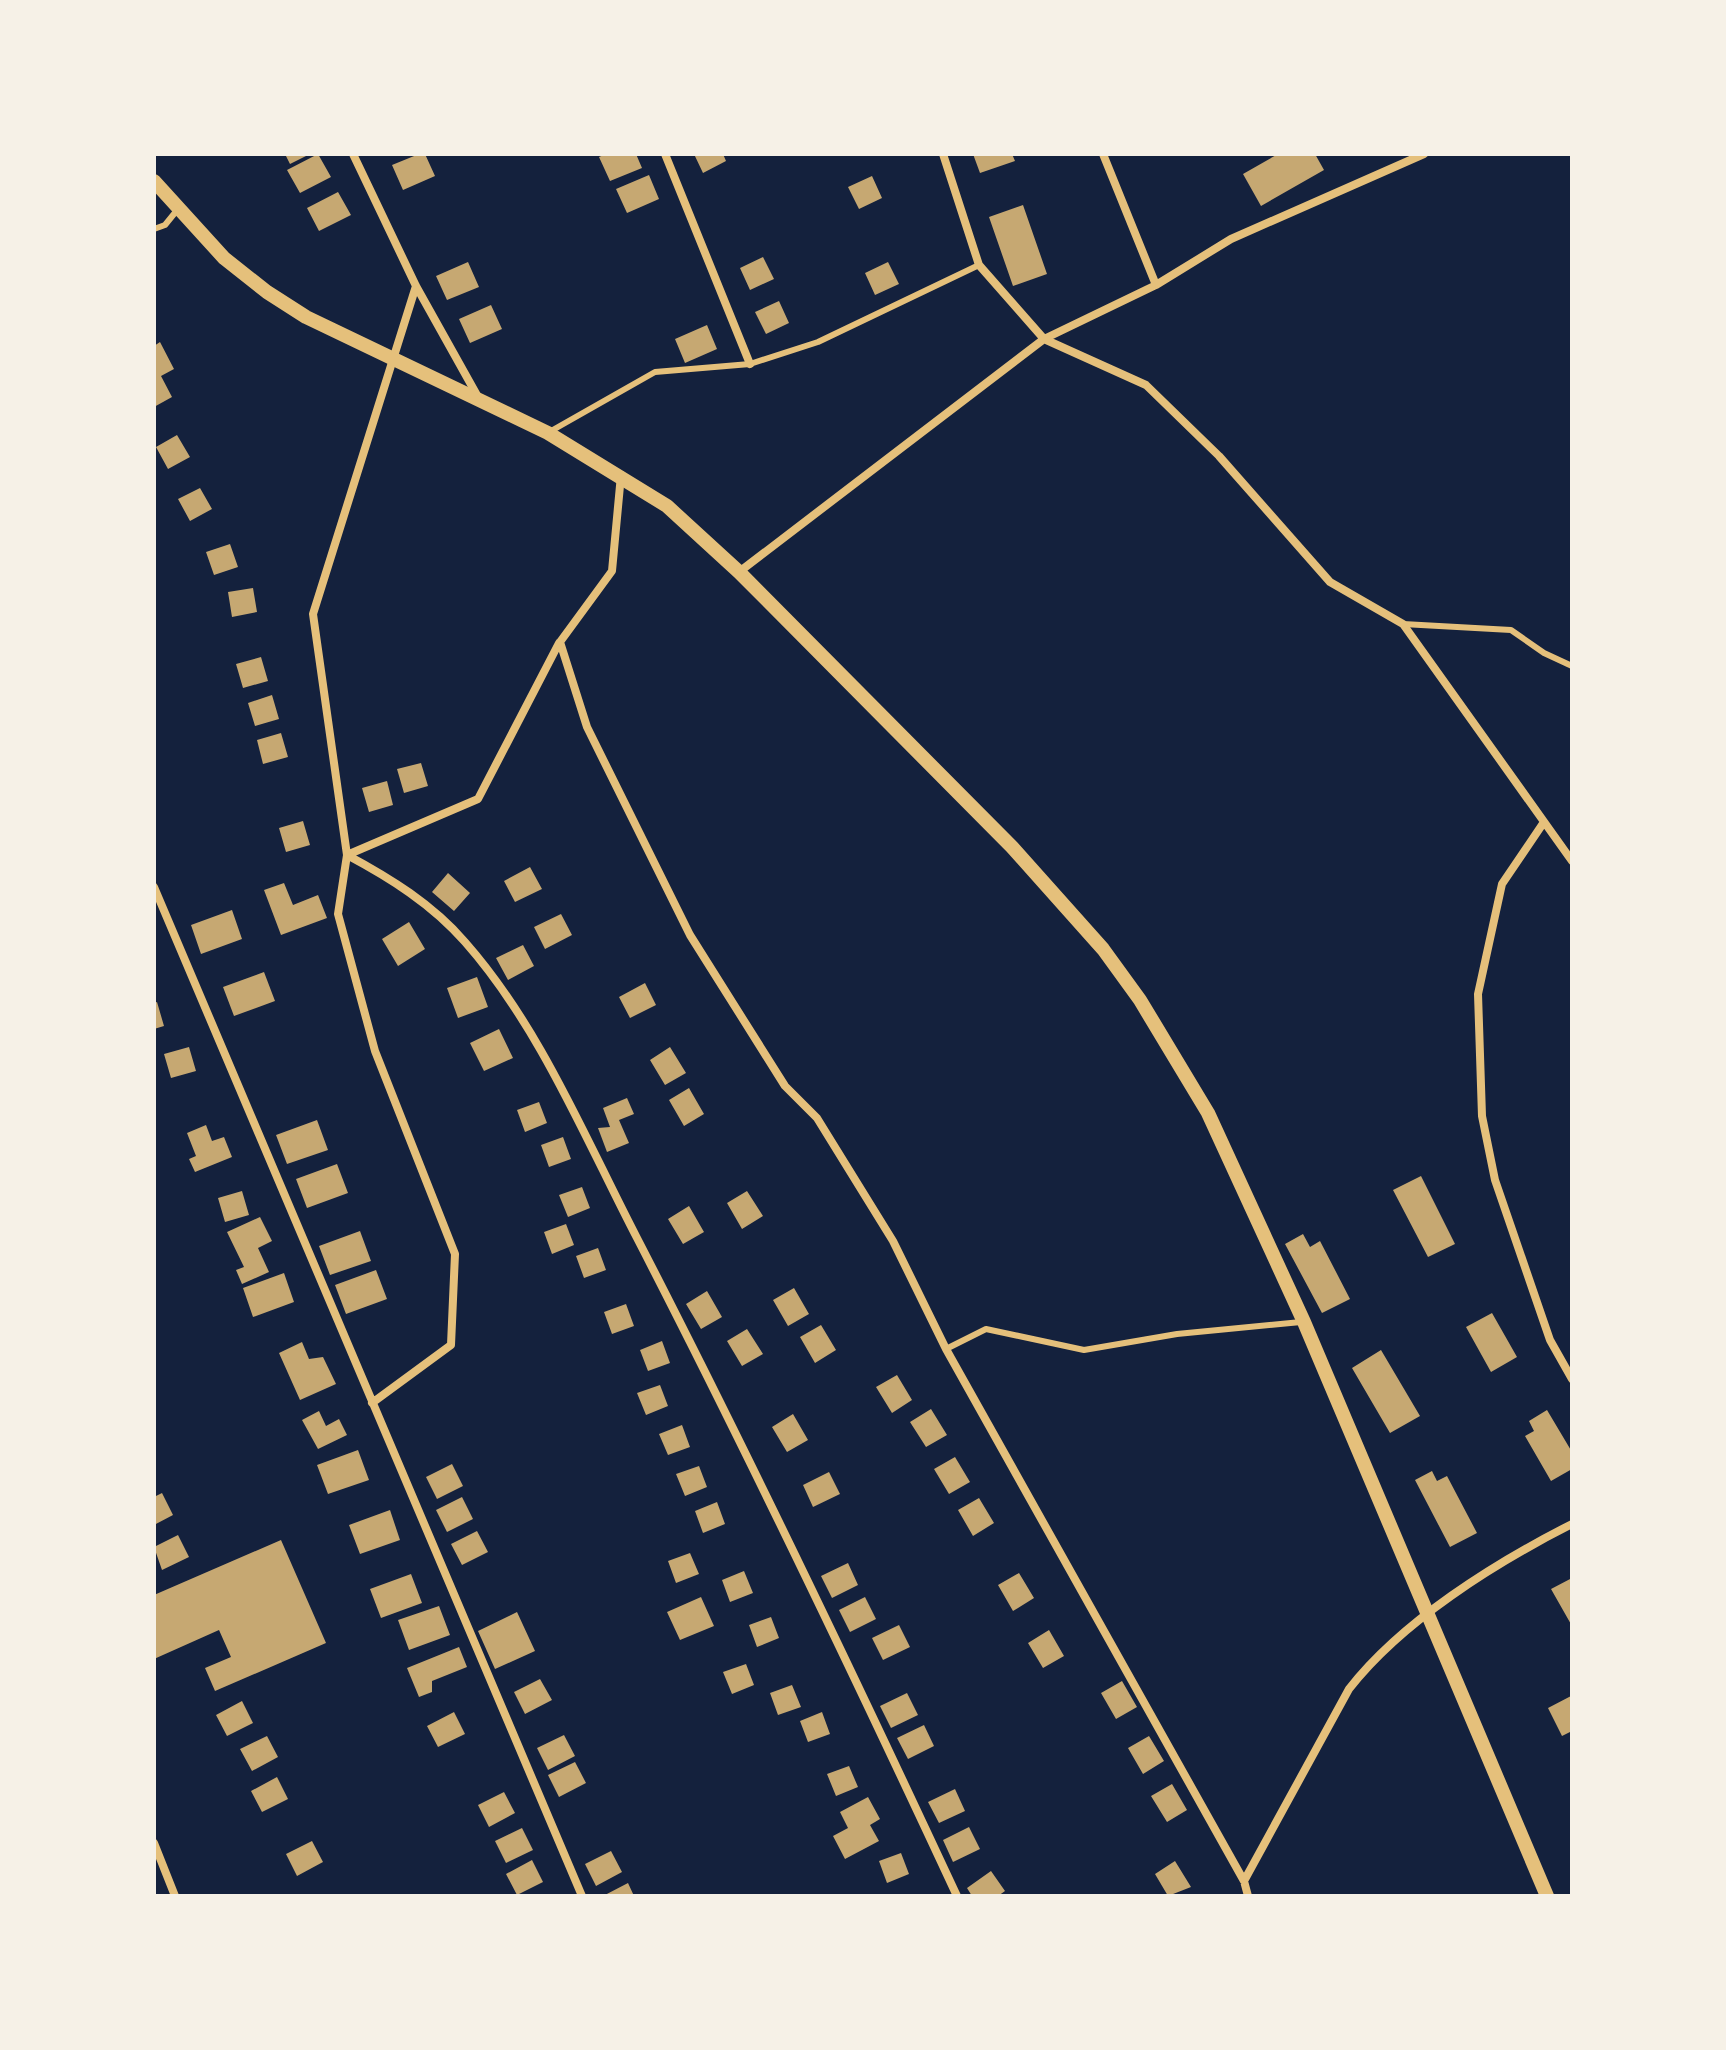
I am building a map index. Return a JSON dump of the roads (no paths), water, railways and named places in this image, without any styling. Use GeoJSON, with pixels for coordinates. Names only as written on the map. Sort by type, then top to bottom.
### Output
{"type":"FeatureCollection","features":[{"type":"Feature","properties":{"kind":"street"},"geometry":{"type":"LineString","coordinates":[[353,154],[416,286],[478,398]]}},
{"type":"Feature","properties":{"kind":"street"},"geometry":{"type":"LineString","coordinates":[[665,154],[690,208],[750,364]]}},
{"type":"Feature","properties":{"kind":"street"},"geometry":{"type":"LineString","coordinates":[[943,154],[979,265],[1044,339],[1146,385],[1219,456],[1330,582],[1403,624],[1572,861]]}},
{"type":"Feature","properties":{"kind":"street"},"geometry":{"type":"LineString","coordinates":[[1103,154],[1156,285]]}},
{"type":"Feature","properties":{"kind":"street"},"geometry":{"type":"LineString","coordinates":[[739,572],[1044,339],[1156,285],[1231,239],[1424,154]]}},
{"type":"Feature","properties":{"kind":"street"},"geometry":{"type":"LineString","coordinates":[[154,181],[224,258],[267,292],[306,317],[548,433],[621,475],[678,515],[739,572],[1012,847],[1103,949],[1156,1025],[1208,1113],[1304,1322],[1547,1896]]}},
{"type":"Feature","properties":{"kind":"street"},"geometry":{"type":"LineString","coordinates":[[372,1403],[451,1345],[455,1254],[375,1051],[338,914],[347,855],[313,614],[416,286]]}},
{"type":"Feature","properties":{"kind":"street"},"geometry":{"type":"LineString","coordinates":[[347,855],[478,799],[560,642],[612,571],[621,475]]}},
{"type":"Feature","properties":{"kind":"street"},"geometry":{"type":"LineString","coordinates":[[560,642],[587,727],[690,935],[785,1086],[825,1130],[893,1241],[946,1349],[1244,1881],[1248,1896]]}},
{"type":"Feature","properties":{"kind":"street"},"geometry":{"type":"LineString","coordinates":[[1544,822],[1502,884],[1478,994],[1482,1116],[1505,1209],[1550,1340],[1572,1379]]}},
{"type":"Feature","properties":{"kind":"street"},"geometry":{"type":"LineString","coordinates":[[347,855],[426,905],[464,941],[513,1003],[691,1343],[857,1681],[957,1896]]}},
{"type":"Feature","properties":{"kind":"street"},"geometry":{"type":"LineString","coordinates":[[154,887],[582,1896]]}},
{"type":"Feature","properties":{"kind":"street"},"geometry":{"type":"LineString","coordinates":[[1244,1881],[1349,1689],[1401,1633],[1517,1552],[1572,1524]]}},
{"type":"Feature","properties":{"kind":"street"},"geometry":{"type":"LineString","coordinates":[[154,1843],[175,1896]]}},
{"type":"Feature","properties":{"kind":"lane"},"geometry":{"type":"LineString","coordinates":[[154,229],[165,225],[179,208]]}},
{"type":"Feature","properties":{"kind":"lane"},"geometry":{"type":"LineString","coordinates":[[548,433],[655,372],[750,364],[818,342],[979,265]]}},
{"type":"Feature","properties":{"kind":"lane"},"geometry":{"type":"LineString","coordinates":[[1403,624],[1511,630],[1544,653],[1572,666]]}},
{"type":"Feature","properties":{"kind":"lane"},"geometry":{"type":"LineString","coordinates":[[946,1349],[986,1329],[1084,1350],[1177,1334],[1304,1322]]}}]}
